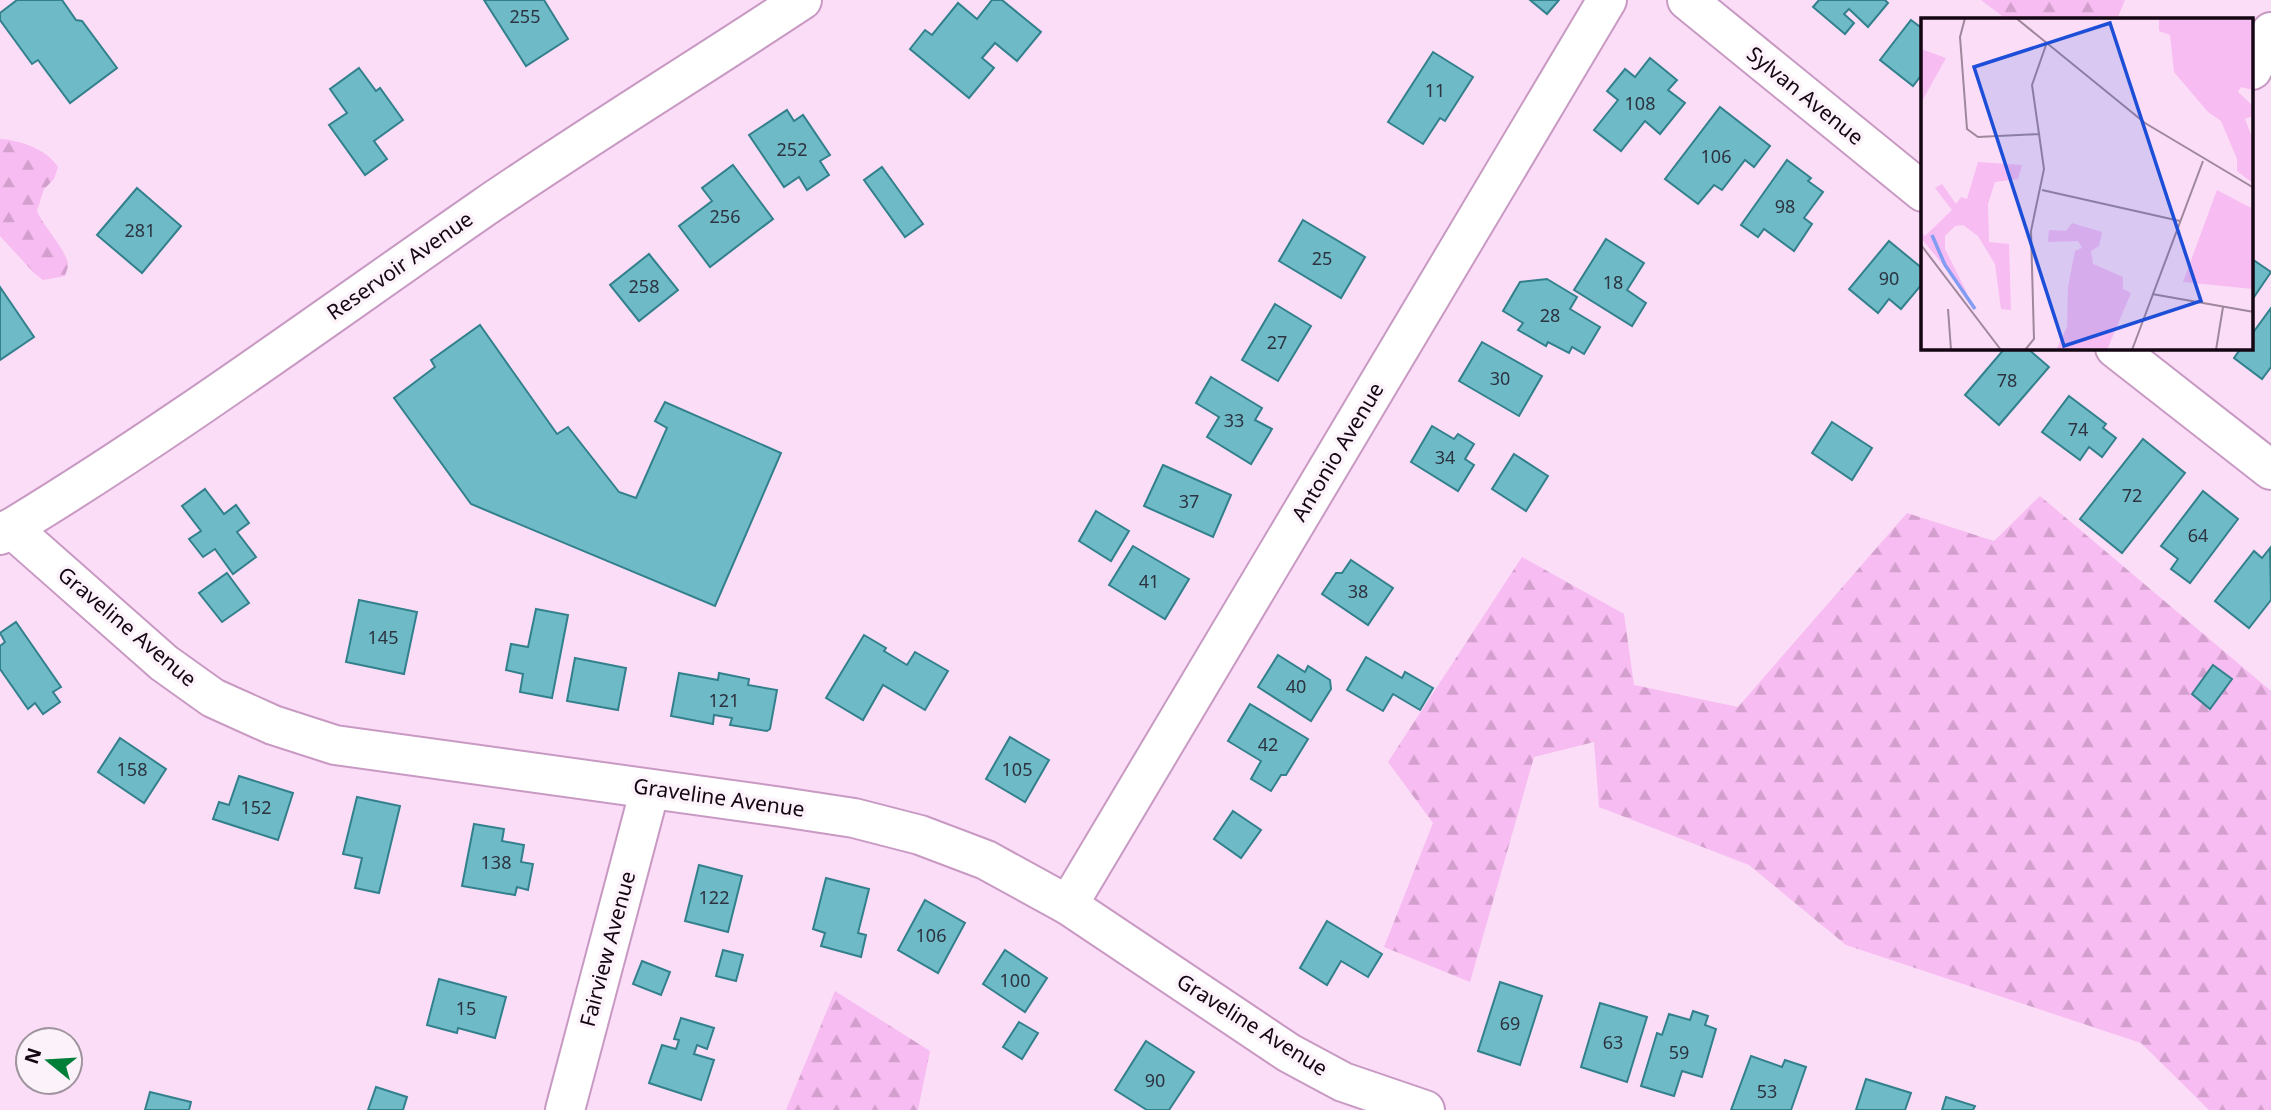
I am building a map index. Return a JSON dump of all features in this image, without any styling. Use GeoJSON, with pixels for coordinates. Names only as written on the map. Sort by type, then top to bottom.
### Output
{"type":"FeatureCollection","features":[{"type":"Feature","properties":{"kind":"street","name":"Reservoir Avenue"},"geometry":{"type":"LineString","coordinates":[[6,531],[120,458],[484,208],[802,0]]}},
{"type":"Feature","properties":{"kind":"street","name":"Antonio Avenue"},"geometry":{"type":"LineString","coordinates":[[1068,905],[1607,0]]}},
{"type":"Feature","properties":{"kind":"street","name":"Sylvan Avenue"},"geometry":{"type":"LineString","coordinates":[[1687,0],[1921,190]]}},
{"type":"Feature","properties":{"kind":"street"},"geometry":{"type":"LineString","coordinates":[[2254,66],[2271,32]]}},
{"type":"Feature","properties":{"kind":"street"},"geometry":{"type":"LineString","coordinates":[[2118,350],[2271,470]]}},
{"type":"Feature","properties":{"kind":"street","name":"Graveline Avenue"},"geometry":{"type":"LineString","coordinates":[[6,531],[164,663],[213,698],[272,725],[335,745],[854,818],[920,835],[986,860],[1068,905],[1289,1053],[1343,1082],[1425,1110]]}},
{"type":"Feature","properties":{"kind":"street","name":"Fairview Avenue"},"geometry":{"type":"LineString","coordinates":[[565,1110],[650,789]]}},
{"type":"Feature","properties":{"kind":"green space"},"geometry":{"type":"Polygon","coordinates":[[[1981,0],[2125,0],[2117,18],[2005,18],[1981,0]]]}},
{"type":"Feature","properties":{"kind":"green space"},"geometry":{"type":"Polygon","coordinates":[[[0,139],[33,147],[48,156],[58,167],[54,179],[44,189],[37,211],[67,260],[65,276],[43,280],[0,236],[0,139]]]}},
{"type":"Feature","properties":{"kind":"green space"},"geometry":{"type":"Polygon","coordinates":[[[2040,496],[2271,691],[2271,1110],[2209,1110],[2141,1043],[1846,945],[1749,865],[1599,807],[1594,742],[1534,757],[1470,982],[1384,947],[1433,823],[1388,762],[1522,557],[1624,614],[1634,685],[1738,707],[1907,513],[1994,541],[2040,496]]]}},
{"type":"Feature","properties":{"kind":"green space"},"geometry":{"type":"Polygon","coordinates":[[[835,991],[930,1051],[918,1110],[786,1110],[835,991]]]}},
{"type":"Feature","properties":{"kind":"building"},"geometry":{"type":"Polygon","coordinates":[[[17,0],[62,0],[76,20],[82,21],[117,68],[70,103],[38,60],[32,64],[0,20],[0,13],[17,0]]]}},
{"type":"Feature","properties":{"kind":"building"},"geometry":{"type":"Polygon","coordinates":[[[484,0],[544,0],[568,39],[526,66],[484,0]]]}},
{"type":"Feature","properties":{"kind":"building"},"geometry":{"type":"Polygon","coordinates":[[[992,0],[1002,0],[1041,32],[1017,61],[995,43],[982,58],[994,68],[969,98],[910,49],[925,30],[932,35],[958,3],[977,19],[992,0]]]}},
{"type":"Feature","properties":{"kind":"building"},"geometry":{"type":"Polygon","coordinates":[[[1530,0],[1559,0],[1547,14],[1530,0]]]}},
{"type":"Feature","properties":{"kind":"building"},"geometry":{"type":"Polygon","coordinates":[[[1819,0],[1885,0],[1888,3],[1868,27],[1849,9],[1844,14],[1854,23],[1845,34],[1813,7],[1819,0]]]}},
{"type":"Feature","properties":{"kind":"building"},"geometry":{"type":"Polygon","coordinates":[[[1911,20],[1921,28],[1921,76],[1913,86],[1880,60],[1911,20]]]}},
{"type":"Feature","properties":{"kind":"building"},"geometry":{"type":"Polygon","coordinates":[[[1433,52],[1473,77],[1445,121],[1440,118],[1423,144],[1388,122],[1433,52]]]}},
{"type":"Feature","properties":{"kind":"building"},"geometry":{"type":"Polygon","coordinates":[[[1650,58],[1677,80],[1668,90],[1685,103],[1660,134],[1645,121],[1621,151],[1594,130],[1618,100],[1607,91],[1625,69],[1635,77],[1650,58]]]}},
{"type":"Feature","properties":{"kind":"building"},"geometry":{"type":"Polygon","coordinates":[[[359,68],[376,91],[380,88],[403,120],[374,141],[387,159],[365,175],[329,125],[347,113],[330,89],[359,68]]]}},
{"type":"Feature","properties":{"kind":"building"},"geometry":{"type":"Polygon","coordinates":[[[1720,107],[1770,146],[1754,167],[1745,160],[1722,190],[1714,185],[1698,204],[1665,179],[1720,107]]]}},
{"type":"Feature","properties":{"kind":"building"},"geometry":{"type":"Polygon","coordinates":[[[787,110],[794,121],[803,115],[830,155],[820,161],[829,175],[807,190],[799,177],[784,187],[749,135],[787,110]]]}},
{"type":"Feature","properties":{"kind":"building"},"geometry":{"type":"Polygon","coordinates":[[[1787,160],[1811,178],[1808,181],[1823,192],[1804,218],[1812,224],[1794,251],[1764,229],[1758,237],[1741,225],[1787,160]]]}},
{"type":"Feature","properties":{"kind":"building"},"geometry":{"type":"Polygon","coordinates":[[[733,165],[773,219],[710,267],[679,226],[712,201],[702,188],[733,165]]]}},
{"type":"Feature","properties":{"kind":"building"},"geometry":{"type":"Polygon","coordinates":[[[882,167],[923,224],[905,237],[864,180],[882,167]]]}},
{"type":"Feature","properties":{"kind":"building"},"geometry":{"type":"Polygon","coordinates":[[[137,188],[181,226],[142,273],[97,235],[137,188]]]}},
{"type":"Feature","properties":{"kind":"building"},"geometry":{"type":"Polygon","coordinates":[[[1303,220],[1365,257],[1341,298],[1279,261],[1303,220]]]}},
{"type":"Feature","properties":{"kind":"building"},"geometry":{"type":"Polygon","coordinates":[[[1606,239],[1644,263],[1627,290],[1646,303],[1632,326],[1574,290],[1606,239]]]}},
{"type":"Feature","properties":{"kind":"building"},"geometry":{"type":"Polygon","coordinates":[[[1889,241],[1921,267],[1921,285],[1901,309],[1889,299],[1878,313],[1849,289],[1889,241]]]}},
{"type":"Feature","properties":{"kind":"building"},"geometry":{"type":"Polygon","coordinates":[[[649,254],[678,290],[639,321],[610,285],[649,254]]]}},
{"type":"Feature","properties":{"kind":"building"},"geometry":{"type":"Polygon","coordinates":[[[2254,260],[2271,272],[2254,297],[2254,260]]]}},
{"type":"Feature","properties":{"kind":"building"},"geometry":{"type":"Polygon","coordinates":[[[1547,279],[1577,297],[1570,309],[1600,327],[1584,354],[1572,347],[1569,353],[1548,342],[1546,346],[1518,330],[1523,323],[1503,311],[1520,282],[1547,279]]]}},
{"type":"Feature","properties":{"kind":"building"},"geometry":{"type":"Polygon","coordinates":[[[0,287],[34,337],[0,360],[0,287]]]}},
{"type":"Feature","properties":{"kind":"building"},"geometry":{"type":"Polygon","coordinates":[[[1275,304],[1311,326],[1278,381],[1242,360],[1275,304]]]}},
{"type":"Feature","properties":{"kind":"building"},"geometry":{"type":"Polygon","coordinates":[[[2271,308],[2271,367],[2262,379],[2234,358],[2240,350],[2254,350],[2254,331],[2271,308]]]}},
{"type":"Feature","properties":{"kind":"building"},"geometry":{"type":"Polygon","coordinates":[[[480,325],[557,434],[568,427],[619,492],[636,498],[667,428],[655,421],[665,402],[781,453],[715,606],[471,504],[394,398],[435,367],[431,360],[480,325]]]}},
{"type":"Feature","properties":{"kind":"building"},"geometry":{"type":"Polygon","coordinates":[[[1482,342],[1542,376],[1519,416],[1459,381],[1482,342]]]}},
{"type":"Feature","properties":{"kind":"building"},"geometry":{"type":"Polygon","coordinates":[[[2003,350],[2029,350],[2049,367],[1999,425],[1965,395],[2003,350]]]}},
{"type":"Feature","properties":{"kind":"building"},"geometry":{"type":"Polygon","coordinates":[[[1211,377],[1262,408],[1255,420],[1272,429],[1251,464],[1207,437],[1219,417],[1196,403],[1211,377]]]}},
{"type":"Feature","properties":{"kind":"building"},"geometry":{"type":"Polygon","coordinates":[[[2069,396],[2106,424],[2103,428],[2116,438],[2102,457],[2089,447],[2080,460],[2042,432],[2069,396]]]}},
{"type":"Feature","properties":{"kind":"building"},"geometry":{"type":"Polygon","coordinates":[[[1832,422],[1872,448],[1852,480],[1812,453],[1832,422]]]}},
{"type":"Feature","properties":{"kind":"building"},"geometry":{"type":"Polygon","coordinates":[[[1432,426],[1454,439],[1458,434],[1474,444],[1465,459],[1474,465],[1458,491],[1411,462],[1432,426]]]}},
{"type":"Feature","properties":{"kind":"building"},"geometry":{"type":"Polygon","coordinates":[[[2143,439],[2185,473],[2122,553],[2080,519],[2143,439]]]}},
{"type":"Feature","properties":{"kind":"building"},"geometry":{"type":"Polygon","coordinates":[[[1514,454],[1548,476],[1526,511],[1492,489],[1514,454]]]}},
{"type":"Feature","properties":{"kind":"building"},"geometry":{"type":"Polygon","coordinates":[[[1163,465],[1231,495],[1213,537],[1144,506],[1163,465]]]}},
{"type":"Feature","properties":{"kind":"building"},"geometry":{"type":"Polygon","coordinates":[[[205,489],[224,514],[236,505],[249,523],[237,532],[256,557],[233,574],[215,549],[203,557],[189,539],[201,531],[182,506],[205,489]]]}},
{"type":"Feature","properties":{"kind":"building"},"geometry":{"type":"Polygon","coordinates":[[[2203,491],[2238,519],[2190,583],[2171,569],[2178,559],[2161,546],[2203,491]]]}},
{"type":"Feature","properties":{"kind":"building"},"geometry":{"type":"Polygon","coordinates":[[[1096,511],[1129,531],[1111,561],[1079,541],[1096,511]]]}},
{"type":"Feature","properties":{"kind":"building"},"geometry":{"type":"Polygon","coordinates":[[[1133,546],[1189,579],[1165,619],[1109,585],[1133,546]]]}},
{"type":"Feature","properties":{"kind":"building"},"geometry":{"type":"Polygon","coordinates":[[[2270,548],[2271,600],[2249,628],[2215,601],[2254,551],[2262,558],[2270,548]]]}},
{"type":"Feature","properties":{"kind":"building"},"geometry":{"type":"Polygon","coordinates":[[[1351,560],[1393,588],[1368,625],[1322,594],[1336,573],[1342,573],[1351,560]]]}},
{"type":"Feature","properties":{"kind":"building"},"geometry":{"type":"Polygon","coordinates":[[[227,573],[249,603],[222,622],[199,593],[227,573]]]}},
{"type":"Feature","properties":{"kind":"building"},"geometry":{"type":"Polygon","coordinates":[[[359,600],[417,612],[404,674],[346,662],[359,600]]]}},
{"type":"Feature","properties":{"kind":"building"},"geometry":{"type":"Polygon","coordinates":[[[536,609],[568,615],[552,698],[520,692],[523,674],[506,670],[511,644],[528,647],[536,609]]]}},
{"type":"Feature","properties":{"kind":"building"},"geometry":{"type":"Polygon","coordinates":[[[16,622],[61,687],[53,692],[60,702],[43,714],[35,703],[28,709],[0,669],[0,646],[5,642],[0,633],[16,622]]]}},
{"type":"Feature","properties":{"kind":"building"},"geometry":{"type":"Polygon","coordinates":[[[864,635],[907,665],[915,652],[948,671],[925,710],[883,685],[863,720],[826,698],[864,635]]]}},
{"type":"Feature","properties":{"kind":"building"},"geometry":{"type":"Polygon","coordinates":[[[1278,655],[1305,672],[1308,666],[1330,680],[1331,689],[1311,721],[1258,687],[1278,655]]]}},
{"type":"Feature","properties":{"kind":"building"},"geometry":{"type":"Polygon","coordinates":[[[1366,657],[1402,678],[1405,672],[1433,688],[1420,710],[1393,694],[1383,711],[1347,690],[1366,657]]]}},
{"type":"Feature","properties":{"kind":"building"},"geometry":{"type":"Polygon","coordinates":[[[575,658],[626,668],[618,710],[567,701],[575,658]]]}},
{"type":"Feature","properties":{"kind":"building"},"geometry":{"type":"Polygon","coordinates":[[[2213,665],[2232,679],[2210,709],[2192,694],[2213,665]]]}},
{"type":"Feature","properties":{"kind":"building"},"geometry":{"type":"Polygon","coordinates":[[[679,673],[718,680],[719,673],[749,679],[748,685],[777,690],[770,729],[767,731],[730,725],[732,718],[714,715],[713,724],[671,716],[679,673]]]}},
{"type":"Feature","properties":{"kind":"building"},"geometry":{"type":"Polygon","coordinates":[[[1250,704],[1308,739],[1286,775],[1281,775],[1271,791],[1251,779],[1261,761],[1228,741],[1250,704]]]}},
{"type":"Feature","properties":{"kind":"building"},"geometry":{"type":"Polygon","coordinates":[[[1010,737],[1049,760],[1025,802],[986,779],[1010,737]]]}},
{"type":"Feature","properties":{"kind":"building"},"geometry":{"type":"Polygon","coordinates":[[[120,738],[166,769],[144,803],[98,772],[120,738]]]}},
{"type":"Feature","properties":{"kind":"building"},"geometry":{"type":"Polygon","coordinates":[[[239,776],[293,793],[278,840],[213,819],[219,802],[229,805],[239,776]]]}},
{"type":"Feature","properties":{"kind":"building"},"geometry":{"type":"Polygon","coordinates":[[[357,797],[400,806],[379,893],[355,888],[362,858],[343,854],[357,797]]]}},
{"type":"Feature","properties":{"kind":"building"},"geometry":{"type":"Polygon","coordinates":[[[1233,811],[1261,830],[1241,858],[1214,839],[1233,811]]]}},
{"type":"Feature","properties":{"kind":"building"},"geometry":{"type":"Polygon","coordinates":[[[474,824],[504,829],[502,841],[524,845],[521,862],[533,864],[528,890],[517,887],[515,895],[462,886],[474,824]]]}},
{"type":"Feature","properties":{"kind":"building"},"geometry":{"type":"Polygon","coordinates":[[[699,865],[742,876],[728,932],[685,921],[699,865]]]}},
{"type":"Feature","properties":{"kind":"building"},"geometry":{"type":"Polygon","coordinates":[[[826,878],[869,889],[858,933],[866,935],[861,957],[821,946],[825,933],[813,929],[826,878]]]}},
{"type":"Feature","properties":{"kind":"building"},"geometry":{"type":"Polygon","coordinates":[[[925,900],[965,923],[938,973],[898,950],[925,900]]]}},
{"type":"Feature","properties":{"kind":"building"},"geometry":{"type":"Polygon","coordinates":[[[1327,921],[1382,954],[1368,977],[1341,961],[1327,985],[1300,968],[1327,921]]]}},
{"type":"Feature","properties":{"kind":"building"},"geometry":{"type":"Polygon","coordinates":[[[723,950],[743,955],[736,981],[716,976],[723,950]]]}},
{"type":"Feature","properties":{"kind":"building"},"geometry":{"type":"Polygon","coordinates":[[[1005,950],[1047,978],[1025,1012],[983,984],[1005,950]]]}},
{"type":"Feature","properties":{"kind":"building"},"geometry":{"type":"Polygon","coordinates":[[[642,961],[670,972],[661,995],[633,984],[642,961]]]}},
{"type":"Feature","properties":{"kind":"building"},"geometry":{"type":"Polygon","coordinates":[[[439,979],[506,997],[495,1038],[458,1028],[457,1033],[427,1025],[439,979]]]}},
{"type":"Feature","properties":{"kind":"building"},"geometry":{"type":"Polygon","coordinates":[[[1500,982],[1542,996],[1520,1065],[1478,1051],[1500,982]]]}},
{"type":"Feature","properties":{"kind":"building"},"geometry":{"type":"Polygon","coordinates":[[[1600,1003],[1647,1017],[1627,1082],[1581,1067],[1600,1003]]]}},
{"type":"Feature","properties":{"kind":"building"},"geometry":{"type":"Polygon","coordinates":[[[1693,1011],[1708,1016],[1705,1025],[1716,1029],[1702,1077],[1682,1071],[1674,1096],[1641,1086],[1657,1033],[1662,1035],[1669,1014],[1690,1020],[1693,1011]]]}},
{"type":"Feature","properties":{"kind":"building"},"geometry":{"type":"Polygon","coordinates":[[[681,1018],[714,1028],[707,1049],[697,1045],[694,1054],[714,1060],[701,1100],[649,1083],[662,1045],[676,1049],[679,1040],[674,1039],[681,1018]]]}},
{"type":"Feature","properties":{"kind":"building"},"geometry":{"type":"Polygon","coordinates":[[[1019,1022],[1038,1033],[1022,1059],[1003,1047],[1019,1022]]]}},
{"type":"Feature","properties":{"kind":"building"},"geometry":{"type":"Polygon","coordinates":[[[1146,1041],[1194,1072],[1169,1110],[1147,1110],[1115,1090],[1146,1041]]]}},
{"type":"Feature","properties":{"kind":"building"},"geometry":{"type":"Polygon","coordinates":[[[1751,1056],[1782,1067],[1785,1060],[1806,1067],[1791,1110],[1731,1110],[1751,1056]]]}},
{"type":"Feature","properties":{"kind":"building"},"geometry":{"type":"Polygon","coordinates":[[[1866,1079],[1911,1093],[1905,1110],[1856,1110],[1866,1079]]]}},
{"type":"Feature","properties":{"kind":"building"},"geometry":{"type":"Polygon","coordinates":[[[376,1087],[407,1097],[403,1110],[368,1110],[376,1087]]]}},
{"type":"Feature","properties":{"kind":"building"},"geometry":{"type":"Polygon","coordinates":[[[150,1092],[191,1102],[189,1110],[145,1110],[150,1092]]]}},
{"type":"Feature","properties":{"kind":"building"},"geometry":{"type":"Polygon","coordinates":[[[1946,1097],[1975,1106],[1973,1110],[1942,1110],[1946,1097]]]}}]}
